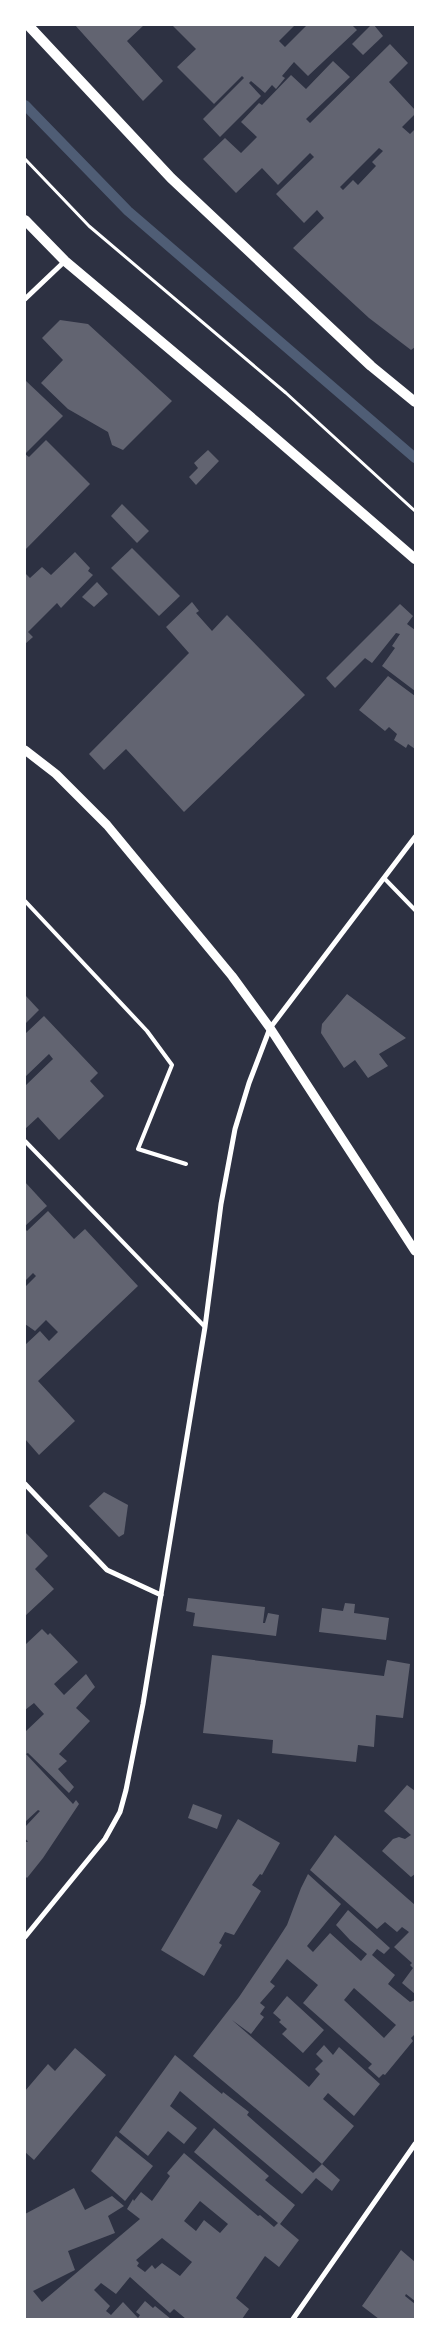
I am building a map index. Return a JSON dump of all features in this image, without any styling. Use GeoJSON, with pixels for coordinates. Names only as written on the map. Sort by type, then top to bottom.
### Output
{"type":"FeatureCollection","features":[{"type":"Feature","properties":{"kind":"main road"},"geometry":{"type":"LineString","coordinates":[[28,25],[171,178],[371,366],[415,402]]}},
{"type":"Feature","properties":{"kind":"main road"},"geometry":{"type":"LineString","coordinates":[[25,220],[65,261],[266,430],[415,559]]}},
{"type":"Feature","properties":{"kind":"street"},"geometry":{"type":"LineString","coordinates":[[25,299],[65,261]]}},
{"type":"Feature","properties":{"kind":"street"},"geometry":{"type":"LineString","coordinates":[[25,750],[56,774],[106,824],[232,976],[270,1028],[415,1251]]}},
{"type":"Feature","properties":{"kind":"street"},"geometry":{"type":"LineString","coordinates":[[25,1937],[106,1839],[120,1812],[143,1704],[205,1327],[221,1204],[235,1129],[249,1084],[270,1028],[415,837]]}},
{"type":"Feature","properties":{"kind":"street"},"geometry":{"type":"LineString","coordinates":[[25,1484],[107,1570],[161,1595]]}},
{"type":"Feature","properties":{"kind":"street"},"geometry":{"type":"LineString","coordinates":[[293,2319],[415,2144]]}},
{"type":"Feature","properties":{"kind":"lane"},"geometry":{"type":"LineString","coordinates":[[384,878],[415,910]]}},
{"type":"Feature","properties":{"kind":"lane"},"geometry":{"type":"LineString","coordinates":[[25,901],[147,1031],[172,1065],[138,1149],[186,1164]]}},
{"type":"Feature","properties":{"kind":"lane"},"geometry":{"type":"LineString","coordinates":[[25,1141],[205,1327]]}},
{"type":"Feature","properties":{"kind":"path"},"geometry":{"type":"LineString","coordinates":[[25,159],[89,226],[286,393],[415,511]]}},
{"type":"Feature","properties":{"kind":"building"},"geometry":{"type":"Polygon","coordinates":[[[75,25],[144,25],[127,41],[163,81],[143,101],[75,25]]]}},
{"type":"Feature","properties":{"kind":"building"},"geometry":{"type":"Polygon","coordinates":[[[172,25],[295,25],[279,41],[285,47],[307,25],[352,25],[357,30],[308,76],[294,62],[282,76],[285,78],[276,89],[272,85],[265,93],[251,81],[249,83],[261,96],[220,137],[203,119],[244,78],[242,76],[214,104],[177,67],[196,49],[172,25]]]}},
{"type":"Feature","properties":{"kind":"building"},"geometry":{"type":"Polygon","coordinates":[[[371,25],[374,25],[383,36],[363,55],[352,44],[371,25]]]}},
{"type":"Feature","properties":{"kind":"building"},"geometry":{"type":"Polygon","coordinates":[[[390,44],[408,63],[389,82],[415,110],[415,114],[402,127],[410,134],[415,129],[415,347],[411,350],[369,318],[293,248],[324,218],[317,210],[304,223],[276,194],[314,157],[310,153],[278,185],[262,168],[236,193],[203,159],[225,138],[241,153],[257,137],[241,122],[259,103],[262,105],[291,75],[306,89],[333,61],[350,77],[306,119],[310,123],[390,44]],[[379,148],[340,187],[343,190],[353,180],[358,185],[376,166],[372,162],[383,151],[379,148]]]}},
{"type":"Feature","properties":{"kind":"building"},"geometry":{"type":"Polygon","coordinates":[[[60,320],[88,324],[172,401],[123,450],[112,445],[108,432],[68,409],[41,383],[63,360],[42,338],[60,320]]]}},
{"type":"Feature","properties":{"kind":"building"},"geometry":{"type":"Polygon","coordinates":[[[25,380],[63,416],[25,454],[25,380]]]}},
{"type":"Feature","properties":{"kind":"building"},"geometry":{"type":"Polygon","coordinates":[[[46,440],[90,484],[25,550],[25,454],[29,457],[46,440]]]}},
{"type":"Feature","properties":{"kind":"building"},"geometry":{"type":"Polygon","coordinates":[[[208,450],[219,461],[196,485],[189,477],[198,468],[194,463],[208,450]]]}},
{"type":"Feature","properties":{"kind":"building"},"geometry":{"type":"Polygon","coordinates":[[[122,504],[149,531],[137,543],[111,516],[122,504]]]}},
{"type":"Feature","properties":{"kind":"building"},"geometry":{"type":"Polygon","coordinates":[[[132,548],[180,596],[159,616],[111,568],[132,548]]]}},
{"type":"Feature","properties":{"kind":"building"},"geometry":{"type":"Polygon","coordinates":[[[75,552],[90,568],[88,571],[93,575],[61,608],[57,603],[28,632],[33,637],[25,644],[25,573],[30,578],[42,567],[51,575],[75,552]]]}},
{"type":"Feature","properties":{"kind":"building"},"geometry":{"type":"Polygon","coordinates":[[[97,582],[108,594],[94,607],[82,597],[97,582]]]}},
{"type":"Feature","properties":{"kind":"building"},"geometry":{"type":"Polygon","coordinates":[[[192,602],[199,611],[196,613],[212,631],[227,615],[305,695],[184,812],[126,749],[104,770],[89,754],[189,653],[166,627],[192,602]]]}},
{"type":"Feature","properties":{"kind":"building"},"geometry":{"type":"Polygon","coordinates":[[[400,604],[413,616],[407,624],[415,630],[415,691],[382,666],[395,648],[392,646],[400,634],[396,633],[372,663],[365,658],[335,688],[326,678],[400,604]]]}},
{"type":"Feature","properties":{"kind":"building"},"geometry":{"type":"Polygon","coordinates":[[[388,676],[415,696],[415,749],[408,744],[406,748],[394,740],[397,734],[389,727],[385,731],[359,710],[388,676]]]}},
{"type":"Feature","properties":{"kind":"building"},"geometry":{"type":"Polygon","coordinates":[[[347,994],[406,1038],[379,1054],[388,1066],[368,1078],[355,1060],[344,1068],[321,1033],[322,1024],[347,994]]]}},
{"type":"Feature","properties":{"kind":"building"},"geometry":{"type":"Polygon","coordinates":[[[25,995],[39,1010],[25,1024],[25,995]]]}},
{"type":"Feature","properties":{"kind":"building"},"geometry":{"type":"Polygon","coordinates":[[[44,1016],[98,1073],[90,1081],[104,1096],[59,1140],[38,1117],[25,1129],[25,1086],[53,1059],[49,1054],[25,1077],[25,1034],[44,1016]]]}},
{"type":"Feature","properties":{"kind":"building"},"geometry":{"type":"Polygon","coordinates":[[[25,1182],[47,1206],[25,1226],[25,1182]]]}},
{"type":"Feature","properties":{"kind":"building"},"geometry":{"type":"Polygon","coordinates":[[[48,1211],[74,1239],[85,1229],[138,1286],[38,1381],[75,1421],[39,1455],[25,1439],[25,1345],[40,1331],[49,1341],[58,1332],[46,1320],[35,1331],[25,1324],[25,1287],[36,1276],[33,1273],[25,1281],[25,1229],[27,1231],[48,1211]]]}},
{"type":"Feature","properties":{"kind":"building"},"geometry":{"type":"Polygon","coordinates":[[[104,1492],[128,1505],[124,1534],[119,1537],[89,1506],[104,1492]]]}},
{"type":"Feature","properties":{"kind":"building"},"geometry":{"type":"Polygon","coordinates":[[[25,1532],[48,1556],[35,1569],[54,1589],[25,1616],[25,1532]]]}},
{"type":"Feature","properties":{"kind":"building"},"geometry":{"type":"Polygon","coordinates":[[[188,1598],[265,1607],[263,1623],[265,1623],[268,1613],[279,1615],[276,1636],[193,1626],[195,1613],[186,1611],[188,1598]]]}},
{"type":"Feature","properties":{"kind":"building"},"geometry":{"type":"Polygon","coordinates":[[[345,1603],[355,1604],[354,1613],[389,1618],[386,1640],[319,1632],[322,1608],[343,1611],[345,1603]]]}},
{"type":"Feature","properties":{"kind":"building"},"geometry":{"type":"Polygon","coordinates":[[[42,1629],[48,1635],[50,1633],[78,1662],[54,1684],[64,1695],[86,1674],[95,1687],[76,1708],[90,1721],[59,1754],[67,1761],[58,1769],[74,1787],[69,1793],[28,1753],[26,1754],[73,1804],[76,1800],[79,1804],[43,1858],[27,1878],[25,1876],[25,1842],[28,1842],[25,1838],[25,1827],[40,1811],[38,1810],[25,1822],[25,1732],[44,1714],[34,1703],[25,1710],[25,1645],[42,1629]]]}},
{"type":"Feature","properties":{"kind":"building"},"geometry":{"type":"Polygon","coordinates":[[[212,1655],[384,1676],[387,1660],[410,1664],[403,1718],[376,1715],[374,1747],[358,1745],[356,1762],[272,1753],[273,1740],[203,1733],[212,1655]]]}},
{"type":"Feature","properties":{"kind":"building"},"geometry":{"type":"Polygon","coordinates":[[[407,1785],[415,1791],[415,1874],[411,1877],[382,1851],[393,1839],[399,1837],[405,1839],[411,1835],[384,1811],[407,1785]]]}},
{"type":"Feature","properties":{"kind":"building"},"geometry":{"type":"Polygon","coordinates":[[[193,1804],[222,1815],[217,1829],[188,1818],[193,1804]]]}},
{"type":"Feature","properties":{"kind":"building"},"geometry":{"type":"Polygon","coordinates":[[[238,1819],[280,1843],[262,1875],[260,1874],[252,1885],[261,1891],[234,1935],[225,1932],[219,1943],[222,1945],[204,1976],[161,1950],[238,1819]]]}},
{"type":"Feature","properties":{"kind":"building"},"geometry":{"type":"Polygon","coordinates":[[[335,1835],[415,1905],[415,1994],[402,1983],[413,1968],[410,1965],[412,1963],[394,1947],[409,1932],[402,1927],[397,1932],[385,1922],[377,1929],[310,1870],[335,1835]]]}},
{"type":"Feature","properties":{"kind":"building"},"geometry":{"type":"Polygon","coordinates":[[[308,1874],[341,1904],[307,1946],[313,1952],[330,1933],[361,1961],[367,1954],[336,1925],[348,1910],[390,1948],[384,1954],[377,1949],[372,1955],[395,1975],[388,1984],[410,2002],[415,2000],[415,2034],[411,2038],[413,2041],[385,2075],[383,2074],[379,2078],[368,2068],[372,2064],[303,2003],[318,1985],[287,1959],[270,1982],[275,1986],[260,2003],[265,2007],[260,2014],[264,2017],[251,2034],[232,2020],[309,2087],[320,2074],[315,2069],[323,2061],[316,2054],[324,2045],[333,2055],[339,2047],[380,2084],[354,2116],[328,2093],[323,2099],[354,2126],[322,2164],[193,2056],[239,1997],[287,1925],[308,1874]],[[354,1988],[344,2000],[384,2038],[396,2025],[354,1988]]]}},
{"type":"Feature","properties":{"kind":"building"},"geometry":{"type":"Polygon","coordinates":[[[287,1996],[324,2030],[303,2053],[282,2034],[287,2029],[273,2013],[287,1996]]]}},
{"type":"Feature","properties":{"kind":"building"},"geometry":{"type":"Polygon","coordinates":[[[75,2048],[106,2075],[34,2160],[25,2152],[25,2091],[48,2064],[55,2071],[75,2048]]]}},
{"type":"Feature","properties":{"kind":"building"},"geometry":{"type":"Polygon","coordinates":[[[175,2055],[222,2094],[223,2092],[249,2112],[247,2115],[313,2173],[322,2164],[340,2180],[332,2191],[316,2178],[302,2194],[180,2091],[170,2106],[197,2128],[184,2144],[168,2131],[148,2156],[119,2132],[175,2055]]]}},
{"type":"Feature","properties":{"kind":"building"},"geometry":{"type":"Polygon","coordinates":[[[214,2128],[269,2176],[265,2180],[295,2205],[280,2224],[299,2240],[279,2267],[265,2256],[236,2298],[249,2309],[242,2319],[186,2319],[174,2309],[170,2313],[130,2277],[116,2294],[101,2283],[94,2290],[110,2306],[106,2311],[111,2315],[123,2302],[138,2318],[140,2315],[136,2312],[145,2301],[153,2308],[155,2306],[171,2319],[25,2319],[25,2214],[74,2188],[85,2210],[112,2196],[124,2206],[108,2216],[115,2233],[68,2251],[75,2270],[33,2291],[42,2302],[140,2219],[127,2209],[133,2199],[134,2201],[141,2192],[152,2201],[170,2176],[167,2173],[184,2153],[258,2216],[260,2215],[274,2227],[278,2223],[194,2152],[214,2128]],[[200,2201],[184,2221],[196,2231],[204,2220],[220,2233],[228,2224],[200,2201]],[[162,2238],[136,2260],[139,2263],[137,2266],[145,2272],[152,2265],[155,2269],[162,2263],[180,2276],[192,2262],[162,2238]]]}},
{"type":"Feature","properties":{"kind":"building"},"geometry":{"type":"Polygon","coordinates":[[[116,2136],[153,2166],[125,2201],[91,2171],[116,2136]]]}},
{"type":"Feature","properties":{"kind":"building"},"geometry":{"type":"Polygon","coordinates":[[[401,2250],[415,2262],[415,2301],[406,2294],[405,2296],[415,2304],[415,2319],[379,2319],[362,2306],[401,2250]]]}},
{"type":"Feature","properties":{"kind":"waterway"},"geometry":{"type":"LineString","coordinates":[[25,105],[128,211],[415,458]]}}]}
